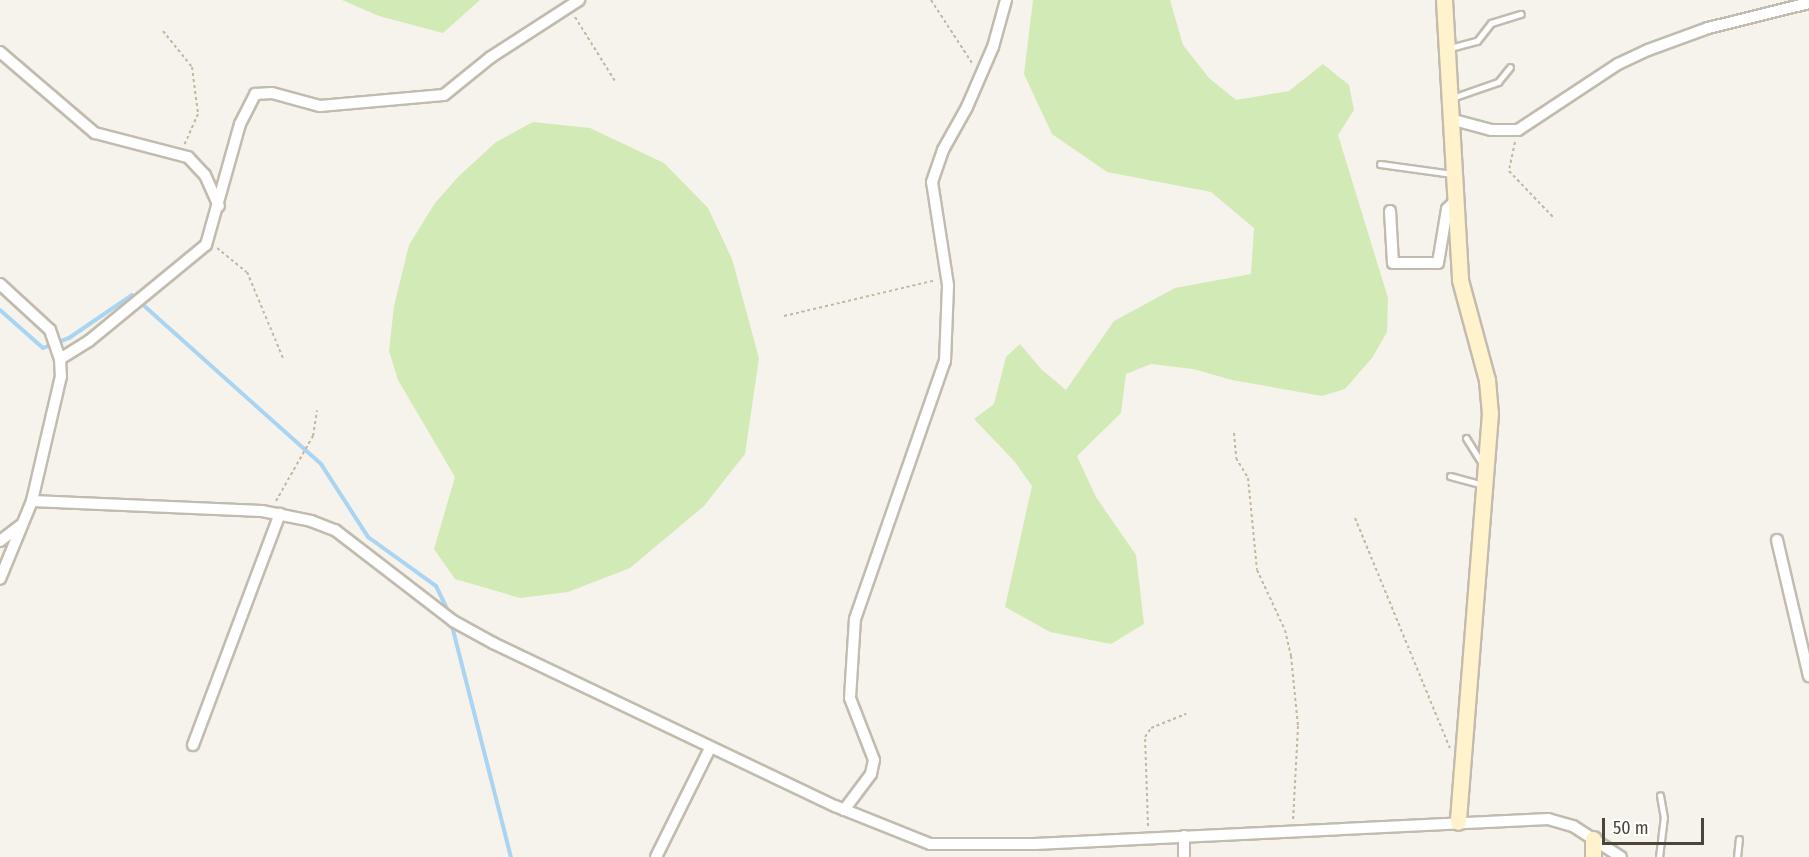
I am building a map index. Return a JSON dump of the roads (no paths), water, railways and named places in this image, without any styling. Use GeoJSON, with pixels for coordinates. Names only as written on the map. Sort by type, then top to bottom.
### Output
{"type":"FeatureCollection","features":[{"type":"Feature","properties":{"kind":"street"},"geometry":{"type":"LineString","coordinates":[[60,359],[89,341],[207,242],[219,206],[240,124],[255,94],[272,93],[320,106],[444,95],[491,57],[579,0]]}},
{"type":"Feature","properties":{"kind":"street"},"geometry":{"type":"LineString","coordinates":[[844,810],[871,774],[874,760],[850,698],[855,619],[945,361],[950,319],[947,277],[932,182],[943,150],[982,72],[1006,0]]}},
{"type":"Feature","properties":{"kind":"street"},"geometry":{"type":"LineString","coordinates":[[1444,0],[1454,120],[1453,174],[1460,280],[1487,380],[1490,413],[1461,749],[1458,822]]}},
{"type":"Feature","properties":{"kind":"street"},"geometry":{"type":"LineString","coordinates":[[1454,120],[1492,130],[1518,130],[1618,64],[1648,50],[1708,27],[1809,3]]}},
{"type":"Feature","properties":{"kind":"street"},"geometry":{"type":"LineString","coordinates":[[0,52],[95,133],[180,153],[205,175],[219,206]]}},
{"type":"Feature","properties":{"kind":"street"},"geometry":{"type":"LineString","coordinates":[[1390,212],[1393,263],[1438,263],[1448,209],[1455,201]]}},
{"type":"Feature","properties":{"kind":"street"},"geometry":{"type":"LineString","coordinates":[[0,284],[50,330],[60,359],[61,376],[32,501],[0,579]]}},
{"type":"Feature","properties":{"kind":"street"},"geometry":{"type":"LineString","coordinates":[[32,501],[276,513],[335,530],[453,621],[493,643],[844,810],[908,837],[941,845],[1293,832],[1548,819],[1573,826],[1621,857]]}},
{"type":"Feature","properties":{"kind":"street"},"geometry":{"type":"LineString","coordinates":[[193,745],[276,513]]}},
{"type":"Feature","properties":{"kind":"street"},"geometry":{"type":"LineString","coordinates":[[0,541],[21,525]]}},
{"type":"Feature","properties":{"kind":"street"},"geometry":{"type":"LineString","coordinates":[[1777,540],[1809,676]]}},
{"type":"Feature","properties":{"kind":"street"},"geometry":{"type":"LineString","coordinates":[[656,857],[710,748]]}},
{"type":"Feature","properties":{"kind":"street"},"geometry":{"type":"LineString","coordinates":[[1184,836],[1184,857]]}},
{"type":"Feature","properties":{"kind":"street"},"geometry":{"type":"LineString","coordinates":[[1593,839],[1593,857]]}},
{"type":"Feature","properties":{"kind":"lane"},"geometry":{"type":"LineString","coordinates":[[1448,49],[1477,41],[1491,23],[1521,14]]}},
{"type":"Feature","properties":{"kind":"lane"},"geometry":{"type":"LineString","coordinates":[[1452,98],[1498,82],[1510,68]]}},
{"type":"Feature","properties":{"kind":"lane"},"geometry":{"type":"LineString","coordinates":[[1380,164],[1453,174]]}},
{"type":"Feature","properties":{"kind":"lane"},"geometry":{"type":"LineString","coordinates":[[1466,438],[1485,468]]}},
{"type":"Feature","properties":{"kind":"lane"},"geometry":{"type":"LineString","coordinates":[[1450,476],[1483,485]]}},
{"type":"Feature","properties":{"kind":"lane"},"geometry":{"type":"LineString","coordinates":[[1659,857],[1665,818],[1660,795]]}},
{"type":"Feature","properties":{"kind":"lane"},"geometry":{"type":"LineString","coordinates":[[1737,857],[1739,839]]}},
{"type":"Feature","properties":{"kind":"waterway"},"geometry":{"type":"LineString","coordinates":[[0,310],[43,348],[69,338],[132,295],[321,464],[368,537],[436,586],[450,615]]}},
{"type":"Feature","properties":{"kind":"waterway"},"geometry":{"type":"LineString","coordinates":[[451,622],[511,857]]}}]}
